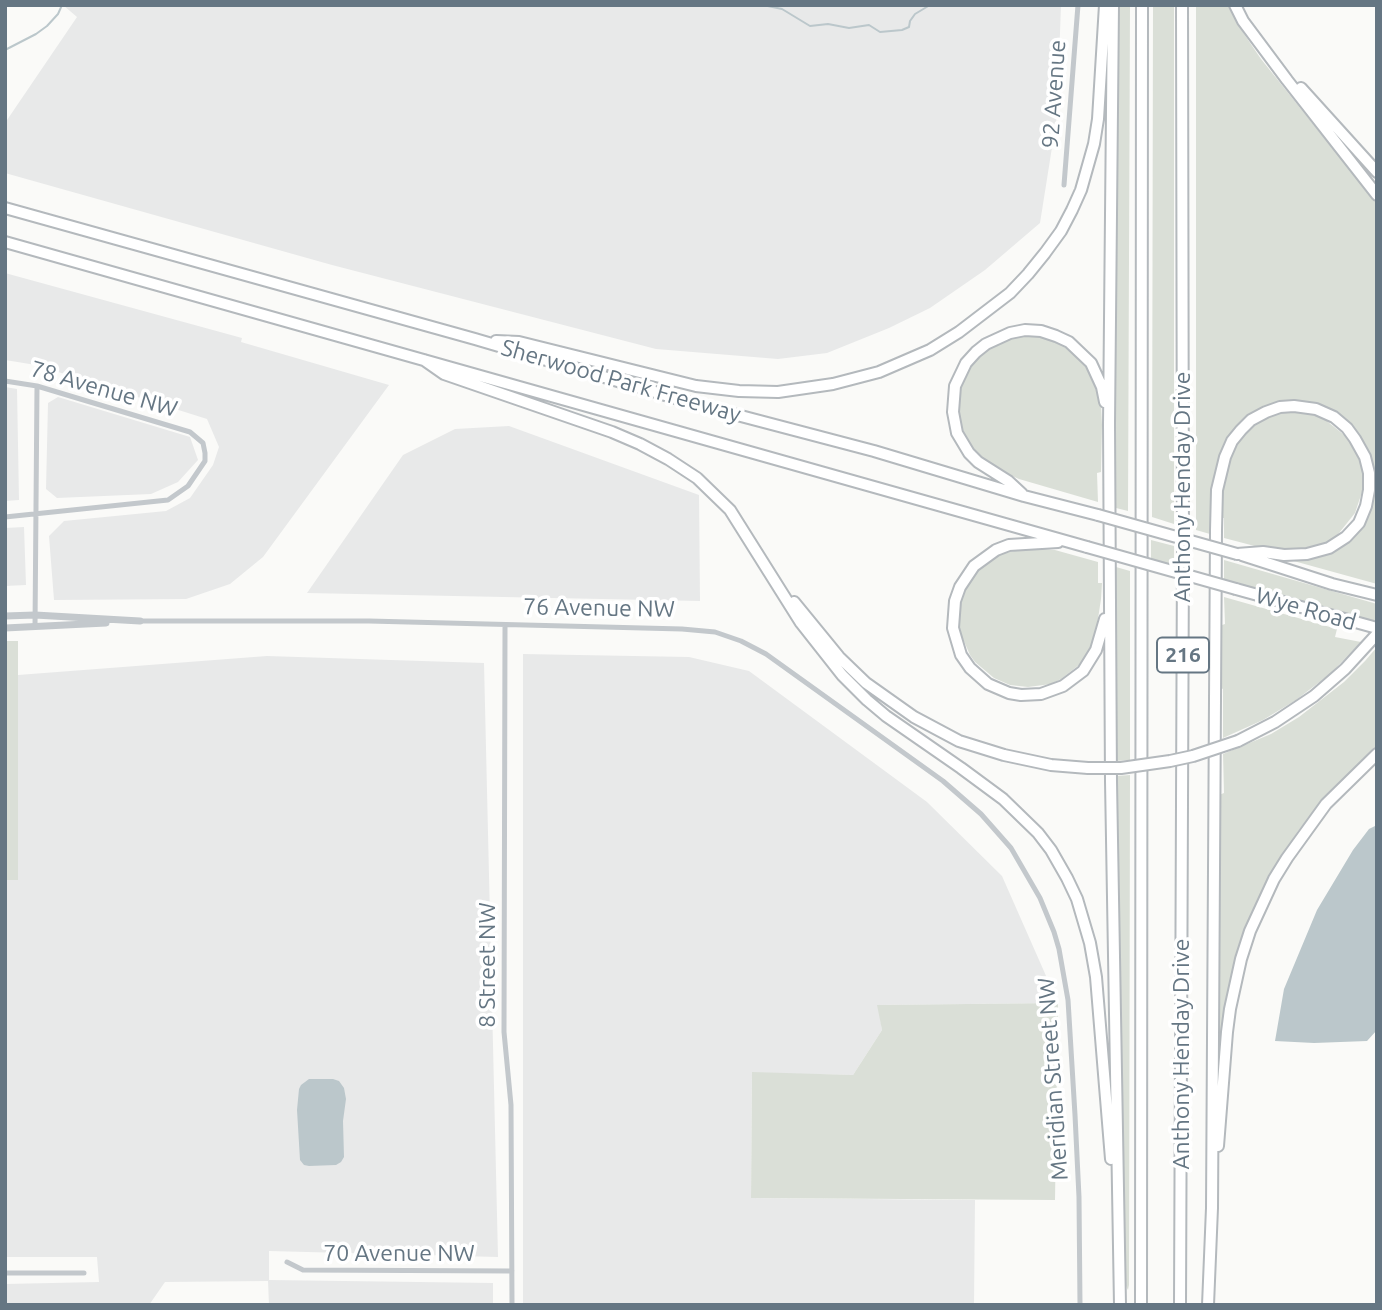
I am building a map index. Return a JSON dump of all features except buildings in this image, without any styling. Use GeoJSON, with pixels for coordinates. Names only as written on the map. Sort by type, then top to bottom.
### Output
{"type":"FeatureCollection","features":[{"type":"Feature","properties":{"kind":"highway"},"geometry":{"type":"LineString","coordinates":[[475,340],[519,342],[696,386],[752,392],[778,392],[833,384],[879,372],[930,350],[968,326],[1010,293],[1045,253],[1072,210],[1081,190],[1094,144],[1105,5]]}},
{"type":"Feature","properties":{"kind":"highway"},"geometry":{"type":"LineString","coordinates":[[1113,5],[1110,424],[1112,809],[1120,1305]]}},
{"type":"Feature","properties":{"kind":"highway","name":"Anthony Henday Drive"},"geometry":{"type":"LineString","coordinates":[[1141,1305],[1142,5]]}},
{"type":"Feature","properties":{"kind":"highway","name":"Anthony Henday Drive"},"geometry":{"type":"LineString","coordinates":[[1180,1305],[1182,5]]}},
{"type":"Feature","properties":{"kind":"highway"},"geometry":{"type":"LineString","coordinates":[[1235,5],[1243,21],[1287,80],[1377,195]]}},
{"type":"Feature","properties":{"kind":"highway"},"geometry":{"type":"LineString","coordinates":[[1287,80],[1297,82],[1377,172]]}},
{"type":"Feature","properties":{"kind":"highway","name":"Sherwood Park Freeway"},"geometry":{"type":"LineString","coordinates":[[5,208],[1237,554]]}},
{"type":"Feature","properties":{"kind":"highway","name":"Sherwood Park Freeway"},"geometry":{"type":"LineString","coordinates":[[5,242],[1236,589]]}},
{"type":"Feature","properties":{"kind":"highway"},"geometry":{"type":"LineString","coordinates":[[1024,496],[1008,481],[978,462],[957,433],[953,412],[956,386],[967,363],[976,352],[1010,332],[1025,330],[1041,331],[1069,342],[1091,363],[1097,375],[1110,424]]}},
{"type":"Feature","properties":{"kind":"highway"},"geometry":{"type":"LineString","coordinates":[[424,360],[444,374],[640,444],[697,478],[730,510],[800,623],[842,675],[895,723],[1003,799],[1038,834],[1067,878],[1084,920],[1094,961],[1118,1214]]}},
{"type":"Feature","properties":{"kind":"highway"},"geometry":{"type":"LineString","coordinates":[[1208,1305],[1212,1208],[1216,502],[1219,475],[1232,441],[1251,420],[1266,412],[1294,406],[1316,409],[1334,417],[1347,428],[1365,457],[1369,491],[1359,523],[1346,537],[1329,548],[1307,554],[1237,554]]}},
{"type":"Feature","properties":{"kind":"highway"},"geometry":{"type":"LineString","coordinates":[[1068,541],[1009,545],[996,550],[974,566],[960,587],[953,615],[956,642],[970,668],[988,684],[1009,693],[1030,695],[1053,690],[1073,679],[1090,661],[1100,640],[1111,603]]}},
{"type":"Feature","properties":{"kind":"highway"},"geometry":{"type":"LineString","coordinates":[[757,551],[839,657],[893,704],[959,741],[1051,765],[1121,768],[1193,756],[1238,740],[1275,722],[1314,696],[1345,669],[1377,634]]}},
{"type":"Feature","properties":{"kind":"highway","name":"Wye Road"},"geometry":{"type":"LineString","coordinates":[[1237,554],[1377,595]]}},
{"type":"Feature","properties":{"kind":"highway","name":"Wye Road"},"geometry":{"type":"LineString","coordinates":[[1236,589],[1377,628]]}},
{"type":"Feature","properties":{"kind":"highway"},"geometry":{"type":"LineString","coordinates":[[1212,1208],[1228,1021],[1238,971],[1250,931],[1273,880],[1287,858],[1326,804],[1377,754]]}},
{"type":"Feature","properties":{"kind":"street","name":"92 Avenue"},"geometry":{"type":"LineString","coordinates":[[1065,185],[1078,5]]}},
{"type":"Feature","properties":{"kind":"street","name":"78 Avenue NW"},"geometry":{"type":"LineString","coordinates":[[5,381],[37,386],[193,434],[203,443],[205,449],[205,461],[188,486],[168,500],[36,515]]}},
{"type":"Feature","properties":{"kind":"street"},"geometry":{"type":"LineString","coordinates":[[35,627],[37,386]]}},
{"type":"Feature","properties":{"kind":"street"},"geometry":{"type":"LineString","coordinates":[[5,517],[36,515]]}},
{"type":"Feature","properties":{"kind":"street","name":"76 Avenue NW"},"geometry":{"type":"LineString","coordinates":[[5,616],[35,615],[141,621],[369,621],[715,632],[766,654],[943,780],[993,827]]}},
{"type":"Feature","properties":{"kind":"street","name":"76 Avenue NW"},"geometry":{"type":"LineString","coordinates":[[5,628],[141,621]]}},
{"type":"Feature","properties":{"kind":"street","name":"8 Street NW"},"geometry":{"type":"LineString","coordinates":[[505,626],[504,1032],[511,1105],[512,1305]]}},
{"type":"Feature","properties":{"kind":"street","name":"Meridian Street NW"},"geometry":{"type":"LineString","coordinates":[[993,827],[1011,848],[1040,898],[1054,932],[1063,968],[1068,1000],[1077,1153],[1080,1305]]}},
{"type":"Feature","properties":{"kind":"street","name":"70 Avenue NW"},"geometry":{"type":"LineString","coordinates":[[287,1262],[303,1270],[512,1271]]}},
{"type":"Feature","properties":{"kind":"street"},"geometry":{"type":"LineString","coordinates":[[5,1273],[84,1273]]}},
{"type":"Feature","properties":{"kind":"shaded area"},"geometry":{"type":"Polygon","coordinates":[[[63,5],[1061,5],[1057,116],[1040,223],[985,270],[930,308],[827,353],[778,359],[656,349],[332,265],[5,173],[5,123],[77,17],[63,5]]]}},
{"type":"Feature","properties":{"kind":"shaded area"},"geometry":{"type":"Polygon","coordinates":[[[1117,5],[1130,5],[1128,511],[1116,508],[1117,5]]]}},
{"type":"Feature","properties":{"kind":"shaded area"},"geometry":{"type":"Polygon","coordinates":[[[1153,5],[1174,5],[1174,524],[1152,517],[1153,5]]]}},
{"type":"Feature","properties":{"kind":"shaded area"},"geometry":{"type":"Polygon","coordinates":[[[1196,5],[1228,5],[1261,59],[1377,204],[1377,584],[1290,560],[1318,557],[1331,552],[1361,523],[1368,454],[1356,431],[1346,421],[1273,404],[1245,418],[1229,436],[1220,453],[1212,489],[1210,534],[1196,530],[1196,5]]]}},
{"type":"Feature","properties":{"kind":"shaded area"},"geometry":{"type":"Polygon","coordinates":[[[5,273],[242,338],[241,342],[389,385],[263,557],[230,584],[186,599],[54,600],[49,536],[64,521],[166,511],[190,498],[213,465],[219,447],[207,419],[36,365],[5,360],[5,273]]]}},
{"type":"Feature","properties":{"kind":"shaded area"},"geometry":{"type":"Polygon","coordinates":[[[1024,335],[1041,336],[1065,345],[1084,362],[1096,387],[1101,404],[1102,425],[1101,472],[1097,473],[1098,502],[1019,479],[1001,471],[979,456],[963,434],[958,411],[965,374],[974,360],[986,349],[1000,340],[1024,335]]]}},
{"type":"Feature","properties":{"kind":"shaded area"},"geometry":{"type":"Polygon","coordinates":[[[5,387],[17,389],[19,500],[5,501],[5,387]]]}},
{"type":"Feature","properties":{"kind":"shaded area"},"geometry":{"type":"Polygon","coordinates":[[[58,397],[190,437],[198,460],[178,482],[151,494],[57,498],[46,489],[48,403],[58,397]]]}},
{"type":"Feature","properties":{"kind":"shaded area"},"geometry":{"type":"Polygon","coordinates":[[[1289,412],[1323,418],[1348,438],[1360,459],[1363,473],[1362,492],[1355,513],[1335,538],[1305,550],[1270,550],[1224,538],[1224,518],[1219,518],[1224,466],[1242,434],[1268,416],[1289,412]]]}},
{"type":"Feature","properties":{"kind":"shaded area"},"geometry":{"type":"Polygon","coordinates":[[[509,426],[699,495],[700,601],[307,593],[403,455],[455,429],[509,426]]]}},
{"type":"Feature","properties":{"kind":"shaded area"},"geometry":{"type":"Polygon","coordinates":[[[24,527],[26,585],[5,586],[5,528],[24,527]]]}},
{"type":"Feature","properties":{"kind":"shaded area"},"geometry":{"type":"Polygon","coordinates":[[[1151,540],[1174,546],[1174,565],[1151,559],[1151,540]]]}},
{"type":"Feature","properties":{"kind":"shaded area"},"geometry":{"type":"Polygon","coordinates":[[[1028,548],[1055,550],[1098,562],[1098,583],[1102,583],[1096,632],[1079,665],[1051,684],[1028,687],[1010,685],[994,678],[975,662],[960,631],[959,614],[968,584],[978,569],[1001,554],[1028,548]]]}},
{"type":"Feature","properties":{"kind":"shaded area"},"geometry":{"type":"Polygon","coordinates":[[[1224,560],[1377,604],[1377,622],[1224,579],[1224,560]]]}},
{"type":"Feature","properties":{"kind":"shaded area"},"geometry":{"type":"Polygon","coordinates":[[[1116,567],[1130,571],[1130,760],[1115,761],[1116,567]]]}},
{"type":"Feature","properties":{"kind":"shaded area"},"geometry":{"type":"Polygon","coordinates":[[[1224,597],[1337,629],[1335,637],[1361,642],[1330,674],[1296,700],[1263,720],[1223,738],[1223,689],[1218,687],[1219,626],[1225,624],[1224,597]]]}},
{"type":"Feature","properties":{"kind":"shaded area"},"geometry":{"type":"Polygon","coordinates":[[[5,641],[18,641],[18,880],[5,880],[5,641]]]}},
{"type":"Feature","properties":{"kind":"shaded area"},"geometry":{"type":"Polygon","coordinates":[[[1377,647],[1377,750],[1330,793],[1298,831],[1281,858],[1249,924],[1219,1079],[1219,795],[1224,793],[1223,754],[1271,734],[1299,717],[1344,682],[1377,647]]]}},
{"type":"Feature","properties":{"kind":"shaded area"},"geometry":{"type":"Polygon","coordinates":[[[523,654],[689,657],[749,671],[927,802],[1002,876],[1058,1003],[878,1005],[882,1030],[853,1075],[752,1073],[751,1198],[975,1200],[974,1305],[523,1305],[523,654]]]}},
{"type":"Feature","properties":{"kind":"shaded area"},"geometry":{"type":"Polygon","coordinates":[[[267,656],[484,663],[498,1257],[269,1251],[269,1280],[493,1283],[493,1305],[269,1305],[268,1281],[165,1282],[149,1305],[5,1305],[5,1284],[99,1282],[97,1257],[5,1257],[5,880],[18,879],[18,675],[267,656]]]}},
{"type":"Feature","properties":{"kind":"shaded area"},"geometry":{"type":"Polygon","coordinates":[[[1130,775],[1128,1290],[1125,1284],[1119,1031],[1116,776],[1130,775]]]}},
{"type":"Feature","properties":{"kind":"shaded area"},"geometry":{"type":"Polygon","coordinates":[[[1377,825],[1377,1030],[1367,1041],[1275,1041],[1284,989],[1317,910],[1353,850],[1369,829],[1377,825]]]}},
{"type":"Feature","properties":{"kind":"shaded area"},"geometry":{"type":"Polygon","coordinates":[[[1058,1003],[1055,1200],[751,1198],[752,1072],[853,1075],[882,1030],[877,1005],[1058,1003]]]}},
{"type":"Feature","properties":{"kind":"shaded area"},"geometry":{"type":"Polygon","coordinates":[[[309,1079],[333,1079],[339,1081],[344,1088],[344,1157],[336,1165],[309,1166],[300,1160],[297,1110],[299,1089],[309,1079]]]}},
{"type":"Feature","properties":{"kind":"waterway"},"geometry":{"type":"LineString","coordinates":[[5,50],[47,26],[62,5]]}},
{"type":"Feature","properties":{"kind":"waterway"},"geometry":{"type":"LineString","coordinates":[[763,5],[782,9],[810,26],[828,24],[849,28],[869,25],[880,32],[909,27],[915,14],[930,5]]}}]}
